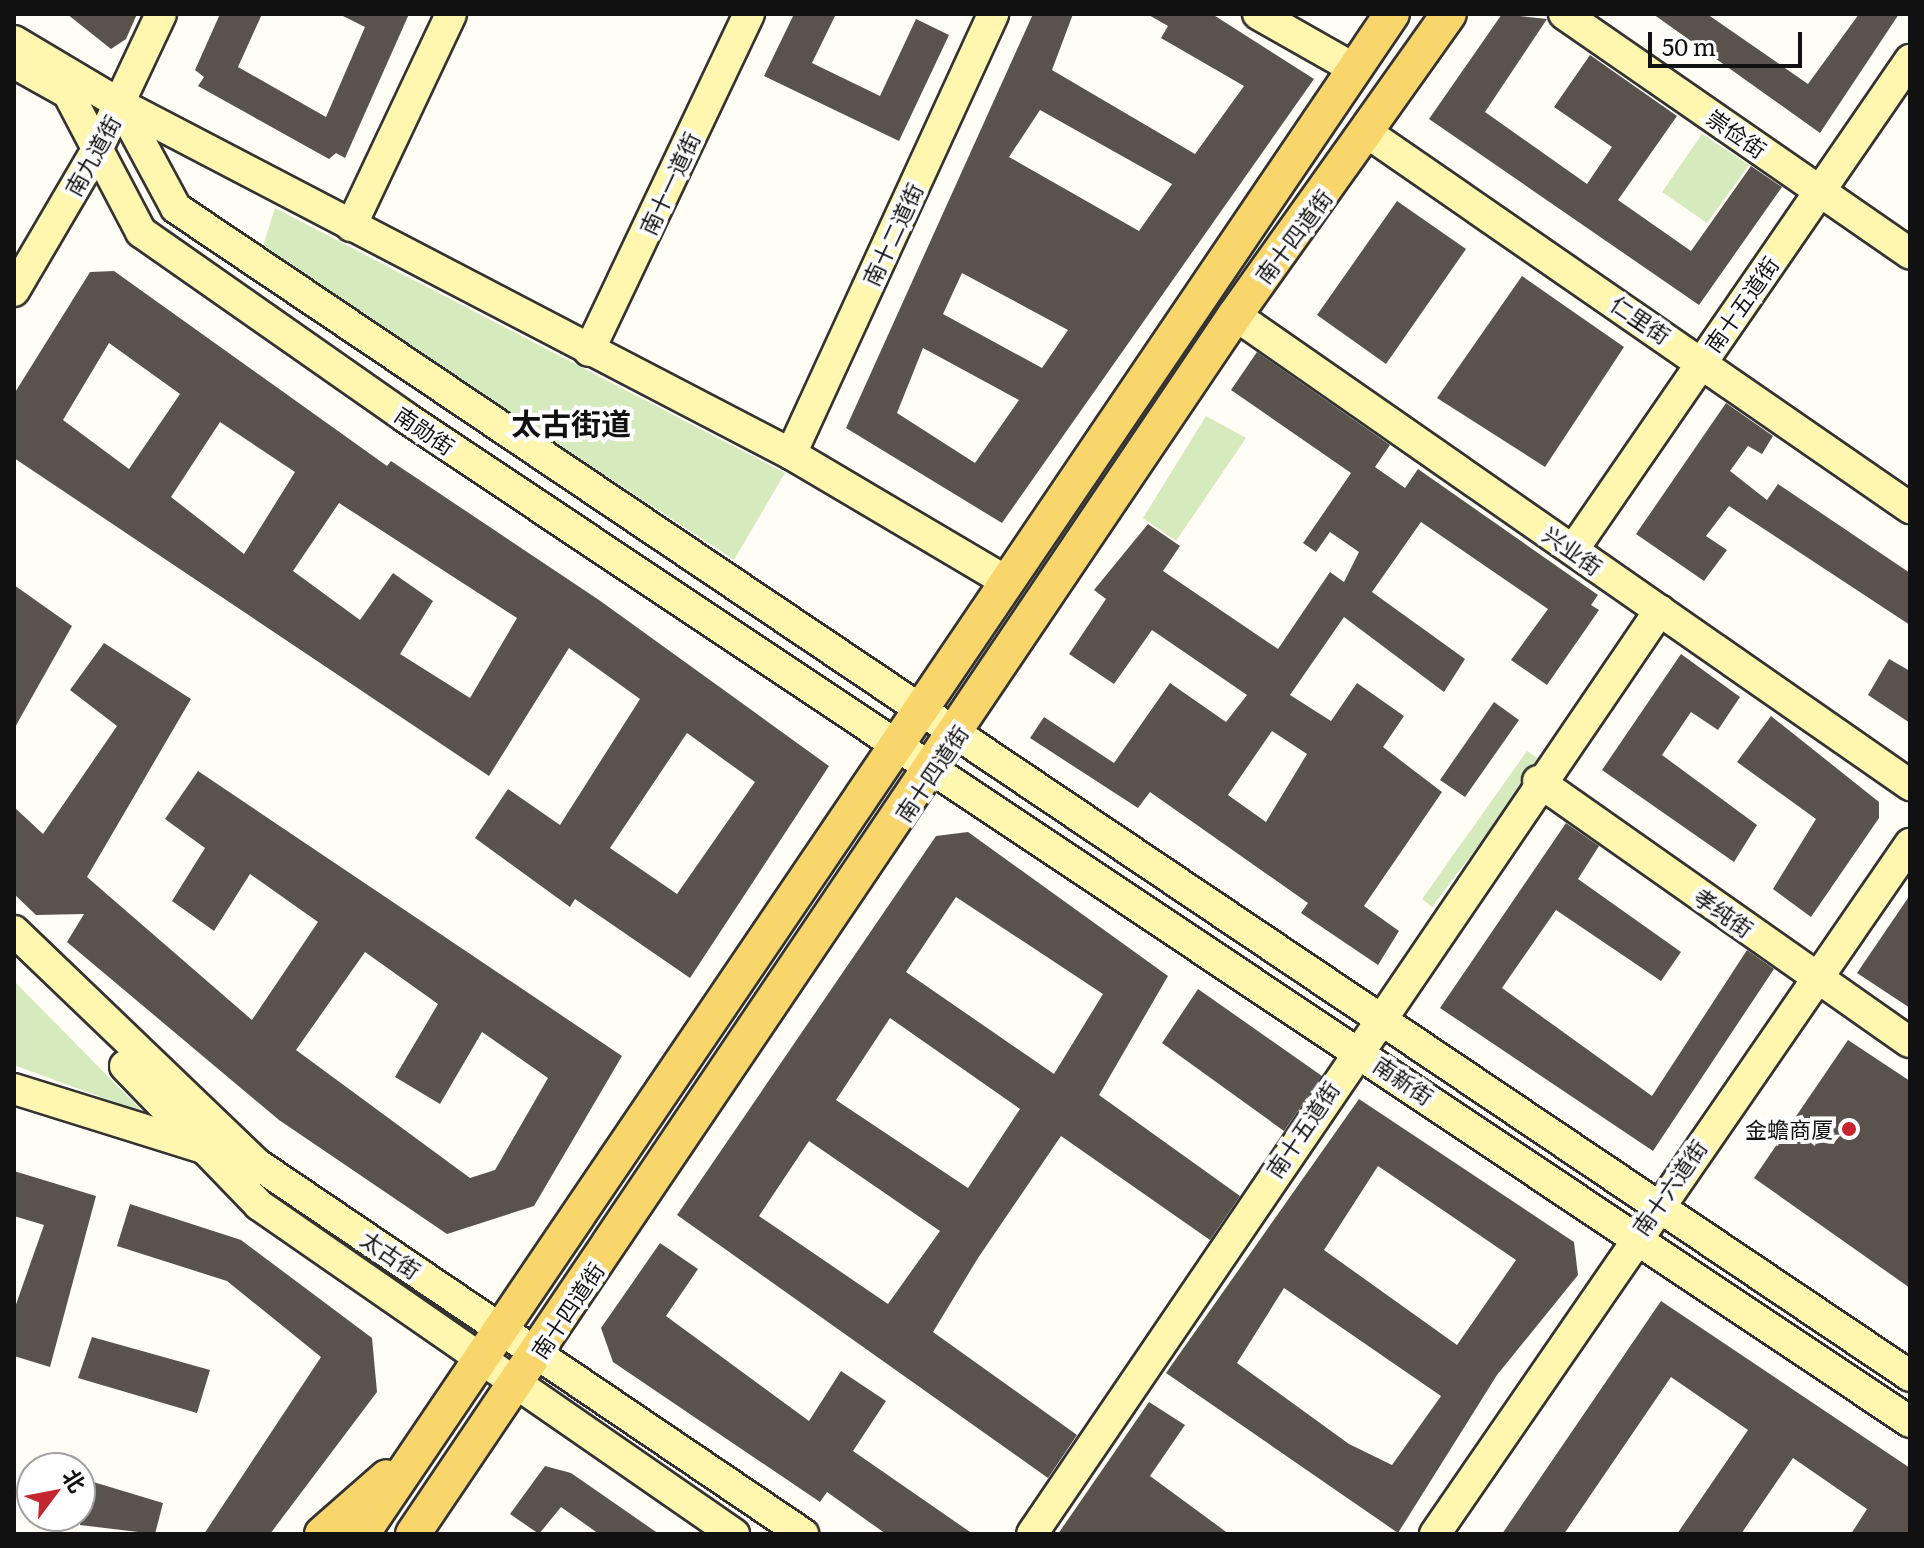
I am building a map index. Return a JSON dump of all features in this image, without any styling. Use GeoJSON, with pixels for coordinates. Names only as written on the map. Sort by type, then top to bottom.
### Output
{"type":"FeatureCollection","features":[{"type":"Feature","properties":{"kind":"main road","name":"南九道街"},"geometry":{"type":"LineString","coordinates":[[14,291],[98,148],[161,14]]}},
{"type":"Feature","properties":{"kind":"main road"},"geometry":{"type":"LineString","coordinates":[[351,226],[451,14]]}},
{"type":"Feature","properties":{"kind":"main road","name":"南十一道街"},"geometry":{"type":"LineString","coordinates":[[589,351],[749,14]]}},
{"type":"Feature","properties":{"kind":"main road","name":"南十二道街"},"geometry":{"type":"LineString","coordinates":[[791,454],[993,14]]}},
{"type":"Feature","properties":{"kind":"main road"},"geometry":{"type":"LineString","coordinates":[[1258,14],[1353,68]]}},
{"type":"Feature","properties":{"kind":"main road"},"geometry":{"type":"LineString","coordinates":[[362,1534],[916,711],[1392,14]]}},
{"type":"Feature","properties":{"kind":"main road","name":"南十四道街"},"geometry":{"type":"LineString","coordinates":[[413,1534],[933,770],[1235,315],[1369,134],[1449,14]]}},
{"type":"Feature","properties":{"kind":"main road","name":"崇俭街"},"geometry":{"type":"LineString","coordinates":[[1564,14],[1910,254]]}},
{"type":"Feature","properties":{"kind":"main road"},"geometry":{"type":"LineString","coordinates":[[14,41],[120,104],[791,454],[1006,581]]}},
{"type":"Feature","properties":{"kind":"main road","name":"南十五道街"},"geometry":{"type":"LineString","coordinates":[[1573,550],[1910,60]]}},
{"type":"Feature","properties":{"kind":"main road","name":"南勋街"},"geometry":{"type":"LineString","coordinates":[[14,63],[68,93],[141,232],[894,744]]}},
{"type":"Feature","properties":{"kind":"main road","name":"南勋街"},"geometry":{"type":"LineString","coordinates":[[120,104],[176,208],[916,711]]}},
{"type":"Feature","properties":{"kind":"main road","name":"仁里街"},"geometry":{"type":"LineString","coordinates":[[1369,134],[1702,360],[1910,508]]}},
{"type":"Feature","properties":{"kind":"main road","name":"兴业街"},"geometry":{"type":"LineString","coordinates":[[1235,315],[1910,785]]}},
{"type":"Feature","properties":{"kind":"main road","name":"南十五道街"},"geometry":{"type":"LineString","coordinates":[[1032,1534],[1538,781],[1660,610]]}},
{"type":"Feature","properties":{"kind":"main road","name":"南新街"},"geometry":{"type":"LineString","coordinates":[[916,711],[1375,1021],[1656,1204],[1910,1376]]}},
{"type":"Feature","properties":{"kind":"main road","name":"南新街"},"geometry":{"type":"LineString","coordinates":[[894,744],[1636,1234],[1910,1422]]}},
{"type":"Feature","properties":{"kind":"main road","name":"孝纯街"},"geometry":{"type":"LineString","coordinates":[[1538,781],[1910,1042]]}},
{"type":"Feature","properties":{"kind":"main road","name":"南十六道街"},"geometry":{"type":"LineString","coordinates":[[1435,1534],[1656,1204],[1910,844]]}},
{"type":"Feature","properties":{"kind":"main road","name":"太古街"},"geometry":{"type":"LineString","coordinates":[[14,931],[257,1164],[803,1534]]}},
{"type":"Feature","properties":{"kind":"main road","name":"太古街"},"geometry":{"type":"LineString","coordinates":[[14,959],[212,1151],[259,1205],[734,1534]]}},
{"type":"Feature","properties":{"kind":"main road"},"geometry":{"type":"LineString","coordinates":[[14,1089],[212,1151]]}},
{"type":"Feature","properties":{"kind":"main road"},"geometry":{"type":"LineString","coordinates":[[322,1534],[412,1457]]}},
{"type":"Feature","properties":{"kind":"main road"},"geometry":{"type":"LineString","coordinates":[[423,1534],[441,1496]]}},
{"type":"Feature","properties":{"kind":"green space"},"geometry":{"type":"Polygon","coordinates":[[[1702,134],[1749,165],[1707,223],[1662,192],[1702,134]]]}},
{"type":"Feature","properties":{"kind":"green space"},"geometry":{"type":"Polygon","coordinates":[[[275,208],[785,473],[734,560],[262,249],[275,208]]]}},
{"type":"Feature","properties":{"kind":"green space"},"geometry":{"type":"Polygon","coordinates":[[[1206,416],[1246,438],[1176,541],[1143,518],[1206,416]]]}},
{"type":"Feature","properties":{"kind":"green space"},"geometry":{"type":"Polygon","coordinates":[[[1527,751],[1542,761],[1432,907],[1422,899],[1527,751]]]}},
{"type":"Feature","properties":{"kind":"green space"},"geometry":{"type":"Polygon","coordinates":[[[14,981],[144,1113],[14,1065],[14,981]]]}},
{"type":"Feature","properties":{"kind":"building"},"geometry":{"type":"Polygon","coordinates":[[[67,14],[137,14],[126,39],[111,49],[67,14]]]}},
{"type":"Feature","properties":{"kind":"building"},"geometry":{"type":"Polygon","coordinates":[[[220,14],[262,14],[238,67],[326,117],[365,27],[339,14],[409,14],[345,158],[336,153],[329,159],[198,86],[204,77],[195,70],[220,14]]]}},
{"type":"Feature","properties":{"kind":"building"},"geometry":{"type":"Polygon","coordinates":[[[794,14],[836,14],[812,63],[880,96],[916,19],[949,35],[899,141],[764,76],[794,14]]]}},
{"type":"Feature","properties":{"kind":"building"},"geometry":{"type":"Polygon","coordinates":[[[1033,14],[1073,14],[1052,70],[1195,154],[1244,86],[1161,38],[1168,26],[1147,14],[1212,14],[1314,79],[1002,523],[846,428],[1033,14]],[[1040,110],[1009,157],[1139,231],[1172,184],[1040,110]],[[962,273],[943,314],[1042,368],[1068,330],[962,273]],[[923,348],[897,413],[975,463],[1019,400],[923,348]]]}},
{"type":"Feature","properties":{"kind":"building"},"geometry":{"type":"Polygon","coordinates":[[[1502,14],[1547,19],[1485,112],[1587,184],[1612,147],[1554,107],[1590,55],[1677,116],[1618,200],[1691,251],[1751,166],[1782,187],[1699,305],[1429,119],[1502,14]]]}},
{"type":"Feature","properties":{"kind":"building"},"geometry":{"type":"Polygon","coordinates":[[[1653,14],[1707,14],[1808,84],[1859,14],[1899,14],[1820,133],[1653,14]]]}},
{"type":"Feature","properties":{"kind":"building"},"geometry":{"type":"Polygon","coordinates":[[[1397,201],[1466,249],[1386,364],[1317,315],[1397,201]]]}},
{"type":"Feature","properties":{"kind":"building"},"geometry":{"type":"Polygon","coordinates":[[[114,271],[387,466],[391,461],[599,600],[829,766],[690,978],[575,899],[570,907],[475,838],[508,789],[560,825],[640,699],[569,648],[489,776],[14,458],[14,394],[90,272],[114,271]],[[109,343],[63,420],[129,469],[180,394],[109,343]],[[220,422],[171,497],[244,554],[295,472],[220,422]],[[339,503],[293,571],[360,620],[393,573],[433,601],[400,654],[470,698],[517,618],[339,503]],[[687,733],[610,848],[677,894],[755,782],[687,733]]]}},
{"type":"Feature","properties":{"kind":"building"},"geometry":{"type":"Polygon","coordinates":[[[1522,276],[1624,347],[1545,467],[1437,398],[1522,276]]]}},
{"type":"Feature","properties":{"kind":"building"},"geometry":{"type":"Polygon","coordinates":[[[1257,352],[1390,445],[1375,467],[1405,488],[1418,469],[1598,595],[1591,605],[1599,610],[1547,685],[1511,660],[1548,609],[1421,522],[1372,592],[1465,659],[1444,692],[1344,617],[1290,695],[1331,721],[1357,683],[1404,716],[1383,747],[1442,792],[1364,906],[1399,931],[1378,965],[1301,913],[1308,903],[1150,792],[1138,808],[1030,738],[1044,717],[1114,763],[1170,683],[1226,722],[1247,695],[1152,630],[1114,684],[1069,654],[1106,599],[1094,590],[1148,524],[1180,546],[1163,571],[1278,649],[1330,572],[1344,582],[1359,552],[1330,532],[1316,552],[1303,543],[1351,473],[1231,390],[1257,352]],[[1272,731],[1228,795],[1266,822],[1307,754],[1272,731]]]}},
{"type":"Feature","properties":{"kind":"building"},"geometry":{"type":"Polygon","coordinates":[[[1726,403],[1773,436],[1762,454],[1748,446],[1730,471],[1767,500],[1778,484],[1910,573],[1910,625],[1729,506],[1706,536],[1727,550],[1704,581],[1636,534],[1726,403]]]}},
{"type":"Feature","properties":{"kind":"building"},"geometry":{"type":"Polygon","coordinates":[[[14,585],[72,626],[14,729],[14,585]]]}},
{"type":"Feature","properties":{"kind":"building"},"geometry":{"type":"Polygon","coordinates":[[[104,643],[191,699],[87,877],[252,1020],[318,922],[250,874],[214,931],[172,901],[205,848],[165,819],[198,771],[622,1056],[534,1206],[447,1234],[279,1120],[67,942],[84,914],[36,915],[14,894],[14,807],[43,834],[117,726],[70,690],[104,643]],[[365,952],[296,1050],[470,1178],[495,1170],[548,1078],[482,1032],[440,1104],[395,1077],[438,1004],[365,952]]]}},
{"type":"Feature","properties":{"kind":"building"},"geometry":{"type":"Polygon","coordinates":[[[1681,654],[1740,697],[1718,730],[1691,712],[1662,755],[1757,825],[1734,862],[1602,770],[1681,654]]]}},
{"type":"Feature","properties":{"kind":"building"},"geometry":{"type":"Polygon","coordinates":[[[1889,659],[1910,671],[1910,723],[1868,695],[1889,659]]]}},
{"type":"Feature","properties":{"kind":"building"},"geometry":{"type":"Polygon","coordinates":[[[1494,702],[1519,720],[1465,797],[1440,780],[1494,702]]]}},
{"type":"Feature","properties":{"kind":"building"},"geometry":{"type":"Polygon","coordinates":[[[1771,716],[1879,802],[1879,818],[1811,917],[1773,889],[1816,819],[1737,762],[1771,716]]]}},
{"type":"Feature","properties":{"kind":"building"},"geometry":{"type":"Polygon","coordinates":[[[1566,823],[1599,846],[1578,879],[1681,952],[1661,981],[1556,910],[1502,988],[1652,1096],[1747,950],[1774,969],[1653,1151],[1440,1008],[1566,823]]]}},
{"type":"Feature","properties":{"kind":"building"},"geometry":{"type":"Polygon","coordinates":[[[968,832],[1168,976],[1099,1095],[1240,1196],[1210,1240],[1061,1136],[978,1258],[933,1332],[1077,1435],[1048,1478],[677,1215],[936,836],[968,832]],[[956,897],[906,972],[1054,1074],[1103,994],[956,897]],[[890,1018],[836,1100],[968,1188],[1020,1109],[890,1018]],[[809,1141],[759,1216],[888,1304],[940,1231],[809,1141]]]}},
{"type":"Feature","properties":{"kind":"building"},"geometry":{"type":"Polygon","coordinates":[[[1910,895],[1910,1008],[1857,973],[1910,895]]]}},
{"type":"Feature","properties":{"kind":"building"},"geometry":{"type":"Polygon","coordinates":[[[1198,989],[1322,1076],[1284,1131],[1162,1043],[1198,989]]]}},
{"type":"Feature","properties":{"kind":"building","name":"金蟾商厦"},"geometry":{"type":"Polygon","coordinates":[[[1848,1040],[1910,1081],[1910,1288],[1754,1178],[1848,1040]]]}},
{"type":"Feature","properties":{"kind":"building"},"geometry":{"type":"Polygon","coordinates":[[[1359,1099],[1574,1242],[1578,1275],[1497,1375],[1398,1533],[1166,1373],[1359,1099]],[[1378,1166],[1324,1250],[1457,1345],[1516,1260],[1378,1166]],[[1284,1288],[1237,1363],[1349,1444],[1392,1465],[1441,1396],[1284,1288]]]}},
{"type":"Feature","properties":{"kind":"building"},"geometry":{"type":"Polygon","coordinates":[[[14,1171],[96,1196],[50,1367],[14,1356],[14,1310],[44,1225],[14,1216],[14,1171]]]}},
{"type":"Feature","properties":{"kind":"building"},"geometry":{"type":"Polygon","coordinates":[[[130,1204],[241,1240],[372,1338],[377,1392],[270,1534],[204,1534],[321,1357],[227,1281],[117,1246],[130,1204]]]}},
{"type":"Feature","properties":{"kind":"building"},"geometry":{"type":"Polygon","coordinates":[[[660,1243],[698,1269],[666,1316],[809,1421],[841,1371],[886,1401],[853,1451],[973,1534],[886,1534],[827,1492],[820,1502],[613,1362],[601,1328],[660,1243]]]}},
{"type":"Feature","properties":{"kind":"building"},"geometry":{"type":"Polygon","coordinates":[[[1661,1301],[1910,1468],[1910,1534],[1851,1534],[1867,1509],[1793,1458],[1741,1534],[1677,1534],[1748,1430],[1671,1377],[1564,1534],[1502,1534],[1661,1301]]]}},
{"type":"Feature","properties":{"kind":"building"},"geometry":{"type":"Polygon","coordinates":[[[92,1337],[210,1370],[197,1413],[78,1378],[92,1337]]]}},
{"type":"Feature","properties":{"kind":"building"},"geometry":{"type":"Polygon","coordinates":[[[1149,1402],[1185,1425],[1150,1476],[1229,1534],[1058,1534],[1149,1402]]]}},
{"type":"Feature","properties":{"kind":"building"},"geometry":{"type":"Polygon","coordinates":[[[545,1466],[571,1473],[659,1534],[599,1534],[561,1507],[539,1534],[510,1514],[545,1466]]]}},
{"type":"Feature","properties":{"kind":"building"},"geometry":{"type":"Polygon","coordinates":[[[96,1483],[163,1503],[155,1534],[96,1527],[96,1483]]]}},
{"type":"Feature","properties":{"kind":"place","name":"金蟾商厦"},"geometry":{"type":"Point","coordinates":[1849,1129]}},
{"type":"Feature","properties":{"kind":"district","name":"太古街道"},"geometry":{"type":"Point","coordinates":[571,422]}}]}
